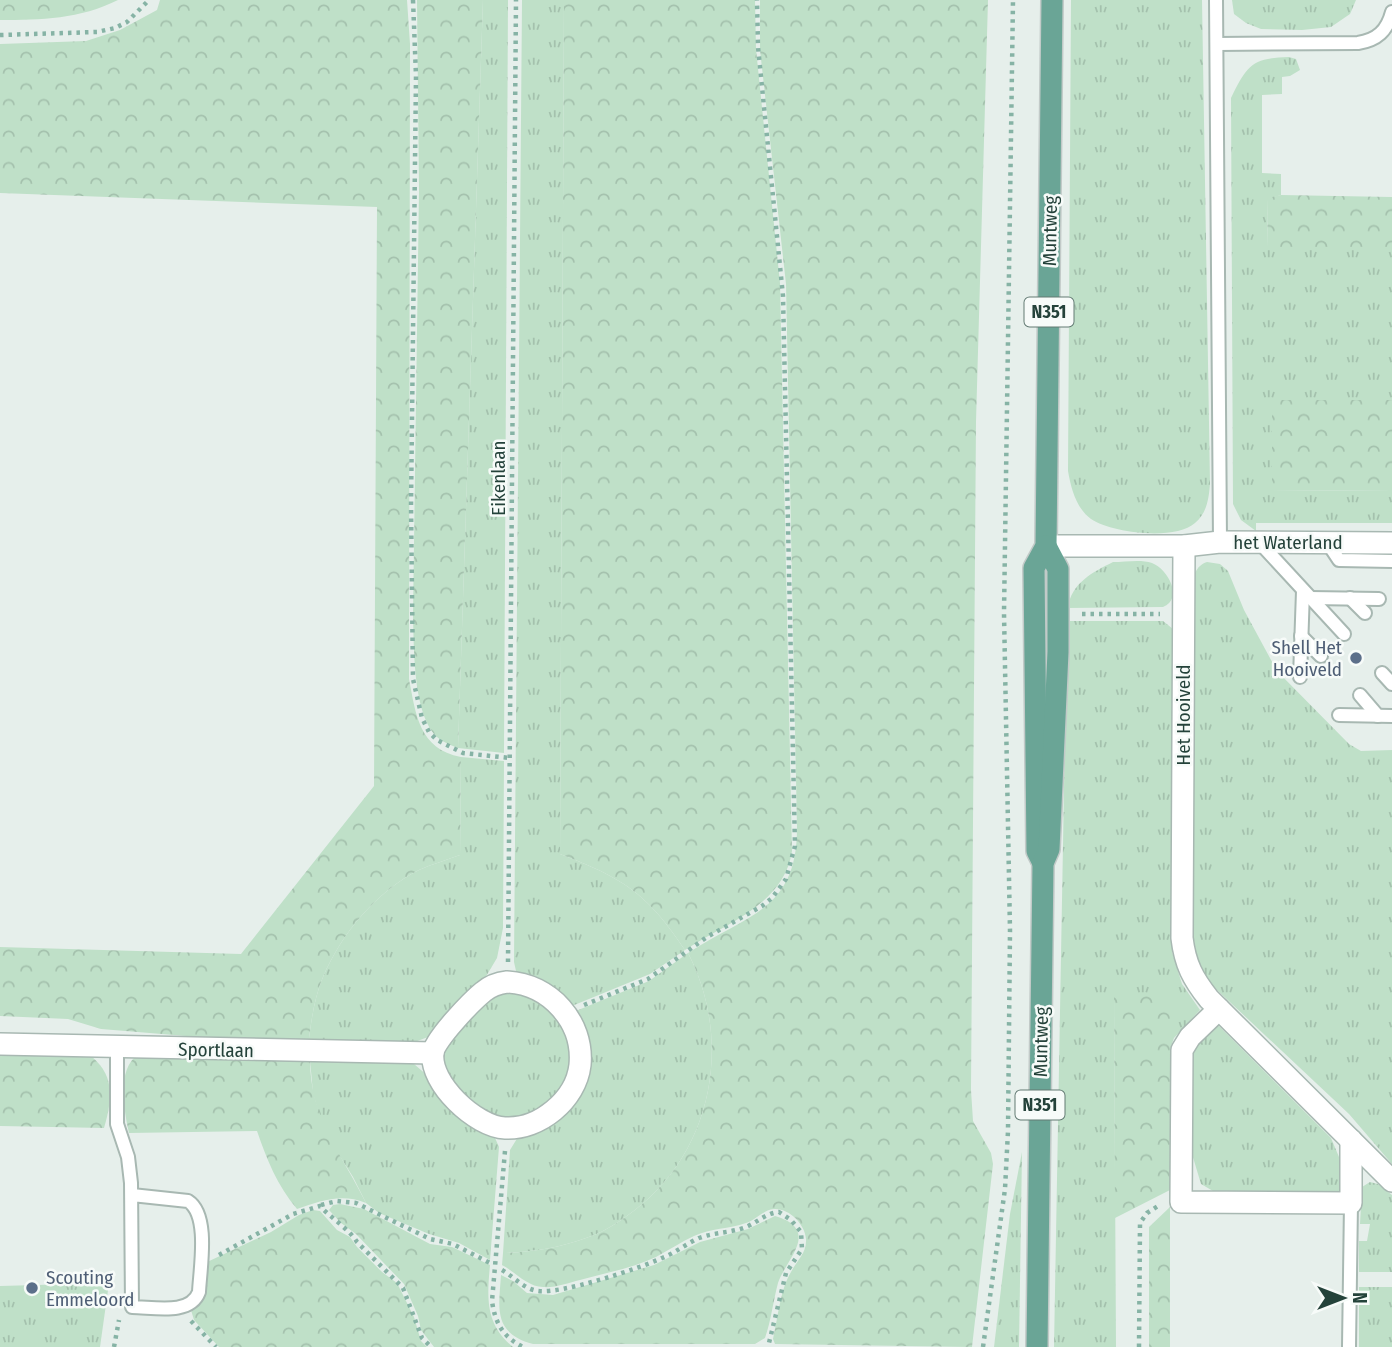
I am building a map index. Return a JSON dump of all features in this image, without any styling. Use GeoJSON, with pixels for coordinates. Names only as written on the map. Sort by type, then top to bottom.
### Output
{"type":"FeatureCollection","features":[{"type":"Feature","properties":{"kind":"main road","name":"Muntweg"},"geometry":{"type":"LineString","coordinates":[[1037,1347],[1043,863],[1037,851],[1034,568],[1046,546],[1052,0]]}},
{"type":"Feature","properties":{"kind":"street","name":"het Waterland"},"geometry":{"type":"LineString","coordinates":[[1184,546],[1220,541],[1392,543]]}},
{"type":"Feature","properties":{"kind":"street"},"geometry":{"type":"LineString","coordinates":[[1046,546],[1184,546]]}},
{"type":"Feature","properties":{"kind":"street","name":"Het Hooiveld"},"geometry":{"type":"LineString","coordinates":[[1184,546],[1182,938],[1186,964],[1191,975],[1219,1009],[1392,1181]]}},
{"type":"Feature","properties":{"kind":"street"},"geometry":{"type":"LineString","coordinates":[[514,982],[549,996],[565,1013],[577,1038],[580,1065],[573,1085],[556,1109],[536,1122],[507,1129],[491,1126],[461,1106],[442,1082],[434,1066],[433,1053],[442,1035],[484,991],[495,985],[514,982]]}},
{"type":"Feature","properties":{"kind":"street"},"geometry":{"type":"LineString","coordinates":[[1219,1009],[1184,1043],[1182,1050],[1181,1202],[1350,1203],[1350,1140]]}},
{"type":"Feature","properties":{"kind":"street","name":"Sportlaan"},"geometry":{"type":"LineString","coordinates":[[0,1044],[433,1053]]}},
{"type":"Feature","properties":{"kind":"lane"},"geometry":{"type":"LineString","coordinates":[[1216,0],[1220,541]]}},
{"type":"Feature","properties":{"kind":"lane"},"geometry":{"type":"LineString","coordinates":[[1217,44],[1371,41],[1385,29],[1392,12]]}},
{"type":"Feature","properties":{"kind":"lane"},"geometry":{"type":"LineString","coordinates":[[1259,542],[1344,634]]}},
{"type":"Feature","properties":{"kind":"lane"},"geometry":{"type":"LineString","coordinates":[[1327,542],[1339,560],[1392,561]]}},
{"type":"Feature","properties":{"kind":"lane"},"geometry":{"type":"LineString","coordinates":[[1306,594],[1379,599]]}},
{"type":"Feature","properties":{"kind":"lane"},"geometry":{"type":"LineString","coordinates":[[1300,677],[1306,594]]}},
{"type":"Feature","properties":{"kind":"lane"},"geometry":{"type":"LineString","coordinates":[[1350,598],[1365,613]]}},
{"type":"Feature","properties":{"kind":"lane"},"geometry":{"type":"LineString","coordinates":[[1301,636],[1321,656]]}},
{"type":"Feature","properties":{"kind":"lane"},"geometry":{"type":"LineString","coordinates":[[1382,673],[1392,684]]}},
{"type":"Feature","properties":{"kind":"lane"},"geometry":{"type":"LineString","coordinates":[[1360,695],[1378,716]]}},
{"type":"Feature","properties":{"kind":"lane"},"geometry":{"type":"LineString","coordinates":[[1339,715],[1392,716]]}},
{"type":"Feature","properties":{"kind":"lane"},"geometry":{"type":"LineString","coordinates":[[117,1047],[117,1124],[128,1157],[131,1195],[132,1307],[186,1307],[194,1302],[199,1292],[201,1219],[193,1204],[188,1201],[131,1195]]}},
{"type":"Feature","properties":{"kind":"lane"},"geometry":{"type":"LineString","coordinates":[[1349,1347],[1350,1203]]}},
{"type":"Feature","properties":{"kind":"path"},"geometry":{"type":"LineString","coordinates":[[0,35],[97,32],[115,28],[127,22],[149,0]]}},
{"type":"Feature","properties":{"kind":"path"},"geometry":{"type":"LineString","coordinates":[[413,0],[416,85],[411,518],[413,679],[422,718],[429,732],[437,740],[463,752],[510,758]]}},
{"type":"Feature","properties":{"kind":"path","name":"Eikenlaan"},"geometry":{"type":"LineString","coordinates":[[508,956],[516,0]]}},
{"type":"Feature","properties":{"kind":"path"},"geometry":{"type":"LineString","coordinates":[[580,1006],[648,979],[707,937],[762,906],[780,888],[793,859],[795,846],[783,296],[758,47],[757,0]]}},
{"type":"Feature","properties":{"kind":"path"},"geometry":{"type":"LineString","coordinates":[[983,1347],[1005,1189],[1008,1131],[1010,931],[1004,613],[1013,0]]}},
{"type":"Feature","properties":{"kind":"path"},"geometry":{"type":"LineString","coordinates":[[1081,614],[1172,614]]}},
{"type":"Feature","properties":{"kind":"path"},"geometry":{"type":"LineString","coordinates":[[505,1149],[492,1301],[496,1322],[502,1331],[508,1339],[523,1347]]}},
{"type":"Feature","properties":{"kind":"path"},"geometry":{"type":"LineString","coordinates":[[201,1259],[211,1260],[293,1214],[337,1201],[356,1203],[409,1230],[437,1242],[453,1244],[490,1263]]}},
{"type":"Feature","properties":{"kind":"path"},"geometry":{"type":"LineString","coordinates":[[1139,1347],[1140,1223],[1147,1213],[1162,1205]]}},
{"type":"Feature","properties":{"kind":"path"},"geometry":{"type":"LineString","coordinates":[[320,1206],[336,1223],[353,1235],[403,1288],[422,1338],[431,1347]]}},
{"type":"Feature","properties":{"kind":"path"},"geometry":{"type":"LineString","coordinates":[[502,1270],[527,1288],[555,1290],[625,1272],[665,1257],[697,1239],[717,1232],[745,1228],[770,1213],[779,1212],[802,1232],[802,1249],[786,1273],[768,1347]]}},
{"type":"Feature","properties":{"kind":"path"},"geometry":{"type":"LineString","coordinates":[[186,1307],[190,1320],[216,1347]]}},
{"type":"Feature","properties":{"kind":"green space"},"geometry":{"type":"Polygon","coordinates":[[[0,0],[118,0],[75,15],[0,20],[0,0]]]}},
{"type":"Feature","properties":{"kind":"green space"},"geometry":{"type":"Polygon","coordinates":[[[160,0],[407,0],[410,44],[409,679],[417,717],[428,738],[447,753],[461,757],[460,855],[403,879],[375,902],[350,930],[320,985],[308,1046],[101,1029],[68,1019],[0,1016],[0,947],[241,954],[374,786],[377,207],[0,193],[0,44],[86,41],[120,30],[157,10],[160,0]]]}},
{"type":"Feature","properties":{"kind":"green space"},"geometry":{"type":"Polygon","coordinates":[[[417,0],[483,0],[458,748],[439,739],[427,723],[418,694],[415,661],[413,615],[419,190],[417,0]]]}},
{"type":"Feature","properties":{"kind":"green space"},"geometry":{"type":"Polygon","coordinates":[[[483,0],[508,0],[504,753],[458,748],[483,0]]]}},
{"type":"Feature","properties":{"kind":"green space"},"geometry":{"type":"Polygon","coordinates":[[[522,0],[564,0],[560,854],[601,871],[632,890],[658,914],[685,950],[650,974],[567,1008],[516,971],[514,962],[522,0]]]}},
{"type":"Feature","properties":{"kind":"green space"},"geometry":{"type":"Polygon","coordinates":[[[564,0],[755,0],[756,49],[780,283],[792,851],[787,870],[765,899],[751,911],[685,950],[658,914],[632,890],[601,871],[560,854],[564,0]]]}},
{"type":"Feature","properties":{"kind":"green space"},"geometry":{"type":"Polygon","coordinates":[[[760,0],[988,0],[976,422],[971,1090],[973,1121],[991,1153],[993,1164],[972,1347],[775,1344],[773,1339],[784,1287],[806,1244],[803,1228],[790,1214],[780,1209],[770,1210],[740,1225],[700,1233],[638,1264],[557,1286],[532,1285],[502,1265],[503,1253],[556,1247],[603,1231],[642,1204],[672,1173],[689,1145],[702,1115],[712,1050],[709,1017],[701,984],[688,953],[765,907],[778,894],[788,877],[795,856],[797,828],[786,284],[760,50],[760,0]]]}},
{"type":"Feature","properties":{"kind":"green space"},"geometry":{"type":"Polygon","coordinates":[[[1071,0],[1202,0],[1210,483],[1207,505],[1199,519],[1186,529],[1173,532],[1128,531],[1091,519],[1078,503],[1069,477],[1071,0]]]}},
{"type":"Feature","properties":{"kind":"green space"},"geometry":{"type":"Polygon","coordinates":[[[1232,0],[1356,0],[1350,14],[1331,27],[1302,30],[1261,29],[1246,23],[1234,14],[1232,0]]]}},
{"type":"Feature","properties":{"kind":"green space"},"geometry":{"type":"Polygon","coordinates":[[[1266,59],[1296,59],[1300,70],[1282,77],[1282,94],[1262,95],[1262,173],[1281,174],[1281,195],[1268,199],[1267,247],[1392,247],[1392,400],[1272,400],[1272,491],[1392,490],[1392,523],[1256,523],[1256,531],[1241,520],[1233,504],[1231,98],[1241,78],[1252,66],[1266,59]]]}},
{"type":"Feature","properties":{"kind":"green space"},"geometry":{"type":"Polygon","coordinates":[[[1281,195],[1392,197],[1392,247],[1267,247],[1268,198],[1281,195]]]}},
{"type":"Feature","properties":{"kind":"green space"},"geometry":{"type":"Polygon","coordinates":[[[1272,400],[1392,400],[1392,490],[1272,491],[1272,400]]]}},
{"type":"Feature","properties":{"kind":"green space"},"geometry":{"type":"Polygon","coordinates":[[[1143,561],[1158,566],[1171,584],[1173,591],[1169,603],[1163,607],[1068,608],[1078,585],[1113,562],[1143,561]]]}},
{"type":"Feature","properties":{"kind":"green space"},"geometry":{"type":"Polygon","coordinates":[[[1207,562],[1220,564],[1228,571],[1244,610],[1277,671],[1349,744],[1361,751],[1392,750],[1392,1164],[1349,1114],[1217,990],[1199,961],[1194,940],[1192,589],[1195,572],[1207,562]]]}},
{"type":"Feature","properties":{"kind":"green space"},"geometry":{"type":"Polygon","coordinates":[[[1067,621],[1163,621],[1173,629],[1172,952],[1182,984],[1200,1010],[1174,1038],[1170,1049],[1170,996],[1114,996],[1116,1347],[1054,1347],[1067,621]]]}},
{"type":"Feature","properties":{"kind":"green space"},"geometry":{"type":"Polygon","coordinates":[[[461,757],[504,761],[503,928],[497,958],[479,988],[428,1037],[412,1043],[308,1046],[320,985],[350,930],[375,902],[403,879],[460,855],[461,757]]]}},
{"type":"Feature","properties":{"kind":"green space"},"geometry":{"type":"Polygon","coordinates":[[[688,953],[701,984],[709,1017],[712,1050],[702,1115],[689,1145],[672,1173],[649,1198],[627,1216],[595,1235],[566,1244],[503,1253],[510,1150],[518,1137],[573,1099],[571,1013],[649,981],[688,953]]]}},
{"type":"Feature","properties":{"kind":"green space"},"geometry":{"type":"Polygon","coordinates":[[[515,991],[557,1010],[573,1054],[563,1088],[529,1119],[486,1117],[450,1078],[444,1059],[444,1048],[493,994],[515,991]]]}},
{"type":"Feature","properties":{"kind":"green space"},"geometry":{"type":"Polygon","coordinates":[[[1114,995],[1170,996],[1170,1190],[1115,1218],[1114,995]]]}},
{"type":"Feature","properties":{"kind":"green space"},"geometry":{"type":"Polygon","coordinates":[[[1219,1026],[1331,1138],[1339,1157],[1339,1191],[1213,1191],[1201,1184],[1192,1154],[1192,1051],[1219,1026]]]}},
{"type":"Feature","properties":{"kind":"green space"},"geometry":{"type":"Polygon","coordinates":[[[0,1051],[87,1053],[107,1077],[110,1096],[104,1128],[0,1126],[0,1051]]]}},
{"type":"Feature","properties":{"kind":"green space"},"geometry":{"type":"Polygon","coordinates":[[[139,1054],[310,1060],[311,1081],[321,1118],[366,1203],[340,1198],[297,1209],[273,1172],[257,1131],[129,1133],[124,1102],[124,1079],[132,1060],[139,1054]]]}},
{"type":"Feature","properties":{"kind":"green space"},"geometry":{"type":"Polygon","coordinates":[[[310,1060],[414,1064],[492,1131],[499,1147],[490,1260],[459,1243],[429,1234],[379,1213],[366,1203],[320,1118],[313,1093],[310,1060]]]}},
{"type":"Feature","properties":{"kind":"green space"},"geometry":{"type":"Polygon","coordinates":[[[1022,1152],[1019,1347],[994,1347],[1010,1214],[1022,1152]]]}},
{"type":"Feature","properties":{"kind":"green space"},"geometry":{"type":"Polygon","coordinates":[[[1370,1182],[1378,1184],[1392,1195],[1392,1272],[1359,1272],[1359,1241],[1367,1241],[1370,1224],[1360,1224],[1362,1187],[1370,1182]]]}},
{"type":"Feature","properties":{"kind":"green space"},"geometry":{"type":"Polygon","coordinates":[[[333,1205],[364,1209],[430,1244],[452,1247],[490,1265],[490,1310],[497,1329],[513,1347],[434,1347],[421,1330],[404,1284],[329,1210],[333,1205]]]}},
{"type":"Feature","properties":{"kind":"green space"},"geometry":{"type":"Polygon","coordinates":[[[1170,1207],[1170,1347],[1149,1347],[1149,1227],[1170,1207]]]}},
{"type":"Feature","properties":{"kind":"green space"},"geometry":{"type":"Polygon","coordinates":[[[313,1210],[320,1211],[337,1230],[350,1237],[382,1272],[397,1283],[414,1317],[421,1341],[427,1347],[219,1347],[194,1320],[191,1310],[201,1302],[205,1290],[205,1263],[313,1210]]]}},
{"type":"Feature","properties":{"kind":"green space"},"geometry":{"type":"Polygon","coordinates":[[[775,1216],[789,1222],[799,1237],[778,1283],[765,1338],[755,1344],[533,1344],[510,1333],[504,1326],[499,1308],[501,1275],[527,1293],[553,1295],[654,1265],[700,1242],[748,1229],[775,1216]]]}},
{"type":"Feature","properties":{"kind":"green space"},"geometry":{"type":"Polygon","coordinates":[[[109,1283],[100,1347],[0,1347],[0,1286],[109,1283]]]}},
{"type":"Feature","properties":{"kind":"green space"},"geometry":{"type":"Polygon","coordinates":[[[1359,1287],[1392,1287],[1392,1347],[1359,1347],[1359,1287]]]}},
{"type":"Feature","properties":{"kind":"place","name":"Shell Het Hooiveld"},"geometry":{"type":"Point","coordinates":[1356,658]}},
{"type":"Feature","properties":{"kind":"place","name":"Scouting Emmeloord"},"geometry":{"type":"Point","coordinates":[32,1288]}}]}
